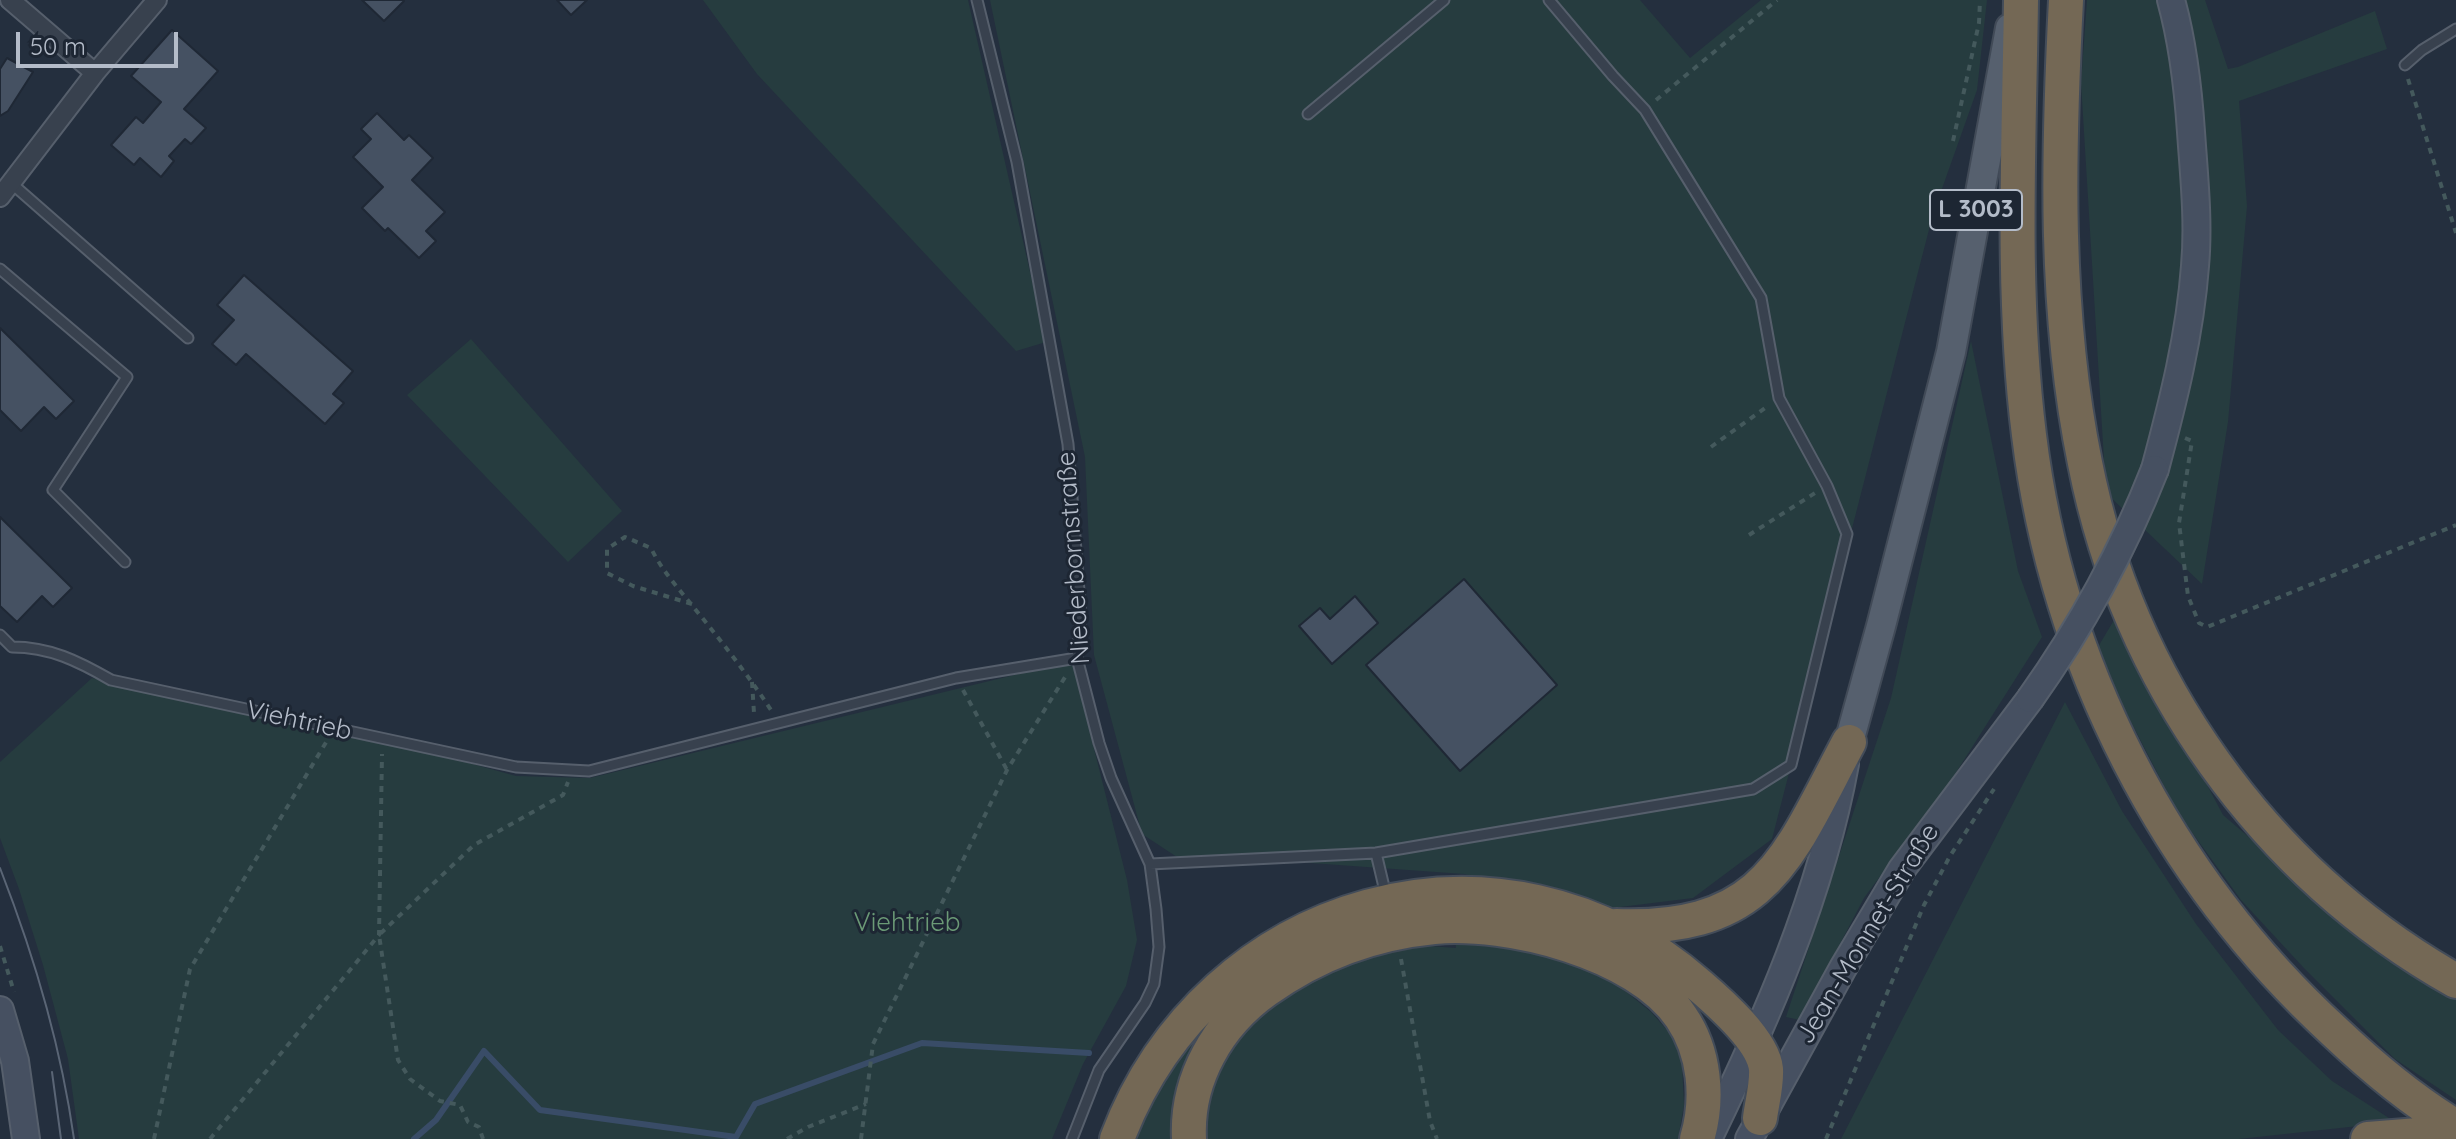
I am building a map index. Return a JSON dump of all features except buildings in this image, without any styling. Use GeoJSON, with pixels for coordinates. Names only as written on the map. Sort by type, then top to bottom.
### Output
{"type":"FeatureCollection","features":[{"type":"Feature","properties":{"kind":"highway"},"geometry":{"type":"LineString","coordinates":[[2018,0],[2021,353],[2040,510],[2051,560],[2073,632],[2126,755],[2162,820],[2235,926],[2273,972],[2341,1038],[2456,1130]]}},
{"type":"Feature","properties":{"kind":"highway"},"geometry":{"type":"LineString","coordinates":[[2066,0],[2060,229],[2068,348],[2085,464],[2110,562],[2154,664],[2181,713],[2231,788],[2262,825],[2322,886],[2377,932],[2456,981]]}},
{"type":"Feature","properties":{"kind":"highway"},"geometry":{"type":"LineString","coordinates":[[1606,926],[1670,926],[1695,921],[1744,898],[1770,878],[1791,852],[1849,742]]}},
{"type":"Feature","properties":{"kind":"highway"},"geometry":{"type":"LineString","coordinates":[[1117,1139],[1149,1070],[1184,1023],[1240,970],[1315,924],[1389,901],[1461,895],[1537,903],[1606,926],[1652,949],[1689,977],[1718,1002],[1754,1044],[1766,1066],[1754,1128]]}},
{"type":"Feature","properties":{"kind":"highway"},"geometry":{"type":"LineString","coordinates":[[1189,1139],[1190,1109],[1196,1082],[1206,1059],[1219,1035],[1238,1012],[1260,993],[1312,961],[1367,938],[1415,929],[1467,926],[1516,931],[1576,948],[1646,983],[1668,1001],[1692,1035],[1701,1059],[1703,1100],[1697,1139]]}},
{"type":"Feature","properties":{"kind":"highway"},"geometry":{"type":"LineString","coordinates":[[2368,1139],[2456,1130]]}},
{"type":"Feature","properties":{"kind":"main road","name":"L 3003"},"geometry":{"type":"LineString","coordinates":[[1708,1139],[1754,1044],[1787,962],[1835,822],[1849,742],[1951,352],[2018,0]]}},
{"type":"Feature","properties":{"kind":"main road","name":"Jean-Monnet-Straße"},"geometry":{"type":"LineString","coordinates":[[1754,1128],[1902,869],[2030,699],[2069,641],[2124,546],[2155,469],[2175,396],[2195,264],[2195,180],[2190,116],[2181,35],[2171,0]]}},
{"type":"Feature","properties":{"kind":"main road"},"geometry":{"type":"LineString","coordinates":[[0,1010],[15,1061],[26,1139]]}},
{"type":"Feature","properties":{"kind":"street"},"geometry":{"type":"LineString","coordinates":[[10,0],[95,73]]}},
{"type":"Feature","properties":{"kind":"street"},"geometry":{"type":"LineString","coordinates":[[5,190],[95,73],[157,0]]}},
{"type":"Feature","properties":{"kind":"lane","name":"Niederbornstraße"},"geometry":{"type":"LineString","coordinates":[[977,0],[1017,162],[1068,444],[1081,618],[1077,658],[1111,778],[1150,864],[1159,947],[1154,984],[1145,1003],[1099,1070],[1072,1139]]}},
{"type":"Feature","properties":{"kind":"lane"},"geometry":{"type":"LineString","coordinates":[[1308,114],[1444,0]]}},
{"type":"Feature","properties":{"kind":"lane"},"geometry":{"type":"LineString","coordinates":[[1150,864],[1376,853],[1753,789],[1791,765],[1847,534],[1827,486],[1779,398],[1761,298],[1645,110],[1549,0]]}},
{"type":"Feature","properties":{"kind":"lane"},"geometry":{"type":"LineString","coordinates":[[2405,65],[2422,50],[2456,29]]}},
{"type":"Feature","properties":{"kind":"lane"},"geometry":{"type":"LineString","coordinates":[[5,190],[188,338]]}},
{"type":"Feature","properties":{"kind":"lane"},"geometry":{"type":"LineString","coordinates":[[0,269],[127,377],[53,490],[125,562]]}},
{"type":"Feature","properties":{"kind":"lane","name":"Viehtrieb"},"geometry":{"type":"LineString","coordinates":[[0,635],[12,647],[54,651],[111,680],[516,767],[589,771],[956,678],[1077,658]]}},
{"type":"Feature","properties":{"kind":"lane"},"geometry":{"type":"LineString","coordinates":[[1376,853],[1384,887]]}},
{"type":"Feature","properties":{"kind":"path"},"geometry":{"type":"LineString","coordinates":[[1645,110],[1777,0]]}},
{"type":"Feature","properties":{"kind":"path"},"geometry":{"type":"LineString","coordinates":[[1953,141],[1979,23],[1980,0]]}},
{"type":"Feature","properties":{"kind":"path"},"geometry":{"type":"LineString","coordinates":[[2405,65],[2456,233]]}},
{"type":"Feature","properties":{"kind":"path"},"geometry":{"type":"LineString","coordinates":[[1711,447],[1779,398]]}},
{"type":"Feature","properties":{"kind":"path"},"geometry":{"type":"LineString","coordinates":[[2182,437],[2192,441],[2179,523],[2188,596],[2199,623],[2207,627],[2456,525]]}},
{"type":"Feature","properties":{"kind":"path"},"geometry":{"type":"LineString","coordinates":[[1749,535],[1827,486]]}},
{"type":"Feature","properties":{"kind":"path"},"geometry":{"type":"LineString","coordinates":[[692,604],[633,586],[607,573],[607,549],[625,537],[651,548],[660,566],[692,604],[751,680],[779,722]]}},
{"type":"Feature","properties":{"kind":"path"},"geometry":{"type":"LineString","coordinates":[[861,1139],[873,1044],[1007,770],[1077,658]]}},
{"type":"Feature","properties":{"kind":"path"},"geometry":{"type":"LineString","coordinates":[[956,678],[1007,770]]}},
{"type":"Feature","properties":{"kind":"path"},"geometry":{"type":"LineString","coordinates":[[751,680],[756,727]]}},
{"type":"Feature","properties":{"kind":"path"},"geometry":{"type":"LineString","coordinates":[[154,1139],[190,969],[334,729]]}},
{"type":"Feature","properties":{"kind":"path"},"geometry":{"type":"LineString","coordinates":[[382,739],[379,935],[398,1060],[410,1079],[440,1101],[460,1105],[468,1122],[479,1127],[483,1139]]}},
{"type":"Feature","properties":{"kind":"path"},"geometry":{"type":"LineString","coordinates":[[210,1139],[379,935],[474,845],[563,795],[573,769]]}},
{"type":"Feature","properties":{"kind":"path"},"geometry":{"type":"LineString","coordinates":[[1826,1139],[1924,905],[1950,856],[2003,777]]}},
{"type":"Feature","properties":{"kind":"path"},"geometry":{"type":"LineString","coordinates":[[1399,949],[1430,1121],[1437,1139]]}},
{"type":"Feature","properties":{"kind":"path"},"geometry":{"type":"LineString","coordinates":[[787,1139],[808,1127],[866,1104]]}},
{"type":"Feature","properties":{"kind":"green space"},"geometry":{"type":"Polygon","coordinates":[[[703,0],[968,0],[1046,342],[1016,351],[757,74],[703,0]]]}},
{"type":"Feature","properties":{"kind":"green space"},"geometry":{"type":"Polygon","coordinates":[[[990,0],[1640,0],[1690,58],[1761,0],[1987,0],[1977,90],[1933,214],[1772,839],[1693,898],[1612,908],[1464,874],[1255,859],[1180,859],[1142,834],[1094,655],[1085,457],[990,0]]]}},
{"type":"Feature","properties":{"kind":"green space"},"geometry":{"type":"Polygon","coordinates":[[[2087,0],[2205,0],[2228,69],[2375,11],[2387,49],[2239,101],[2247,206],[2228,422],[2202,584],[2106,493],[2081,83],[2087,0]]]}},
{"type":"Feature","properties":{"kind":"green space"},"geometry":{"type":"Polygon","coordinates":[[[471,339],[622,511],[568,562],[407,395],[471,339]]]}},
{"type":"Feature","properties":{"kind":"green space"},"geometry":{"type":"Polygon","coordinates":[[[1971,341],[2018,571],[2042,637],[1950,782],[1864,898],[1800,1020],[1786,1017],[1891,698],[1971,341]]]}},
{"type":"Feature","properties":{"kind":"green space"},"geometry":{"type":"Polygon","coordinates":[[[2117,615],[2223,815],[2404,970],[2456,996],[2456,1100],[2395,1059],[2303,967],[2241,900],[2178,813],[2095,652],[2117,615]]]}},
{"type":"Feature","properties":{"kind":"green space","name":"Viehtrieb"},"geometry":{"type":"Polygon","coordinates":[[[1072,661],[1127,880],[1137,940],[1126,986],[1083,1064],[1052,1139],[79,1139],[68,1059],[43,965],[0,838],[0,762],[92,678],[382,739],[516,776],[590,778],[1072,661]]]}},
{"type":"Feature","properties":{"kind":"green space"},"geometry":{"type":"Polygon","coordinates":[[[2065,702],[2122,811],[2196,924],[2278,1030],[2332,1081],[2395,1122],[2239,1139],[1841,1139],[2065,702]]]}},
{"type":"Feature","properties":{"kind":"green space"},"geometry":{"type":"Polygon","coordinates":[[[1455,939],[1487,939],[1603,973],[1651,1012],[1674,1038],[1682,1064],[1684,1105],[1678,1139],[1203,1139],[1207,1091],[1252,1008],[1357,957],[1429,946],[1456,948],[1455,939]]]}},
{"type":"Feature","properties":{"kind":"green space"},"geometry":{"type":"Polygon","coordinates":[[[1196,1030],[1183,1081],[1175,1139],[1134,1139],[1141,1111],[1196,1030]]]}},
{"type":"Feature","properties":{"kind":"waterway"},"geometry":{"type":"LineString","coordinates":[[414,1139],[436,1120],[484,1051],[540,1110],[736,1137],[755,1104],[922,1043],[1089,1053]]}},
{"type":"Feature","properties":{"kind":"tram line"},"geometry":{"type":"LineString","coordinates":[[0,868],[45,1001],[62,1070],[74,1139]]}},
{"type":"Feature","properties":{"kind":"tram line"},"geometry":{"type":"LineString","coordinates":[[52,1072],[61,1139]]}}]}
